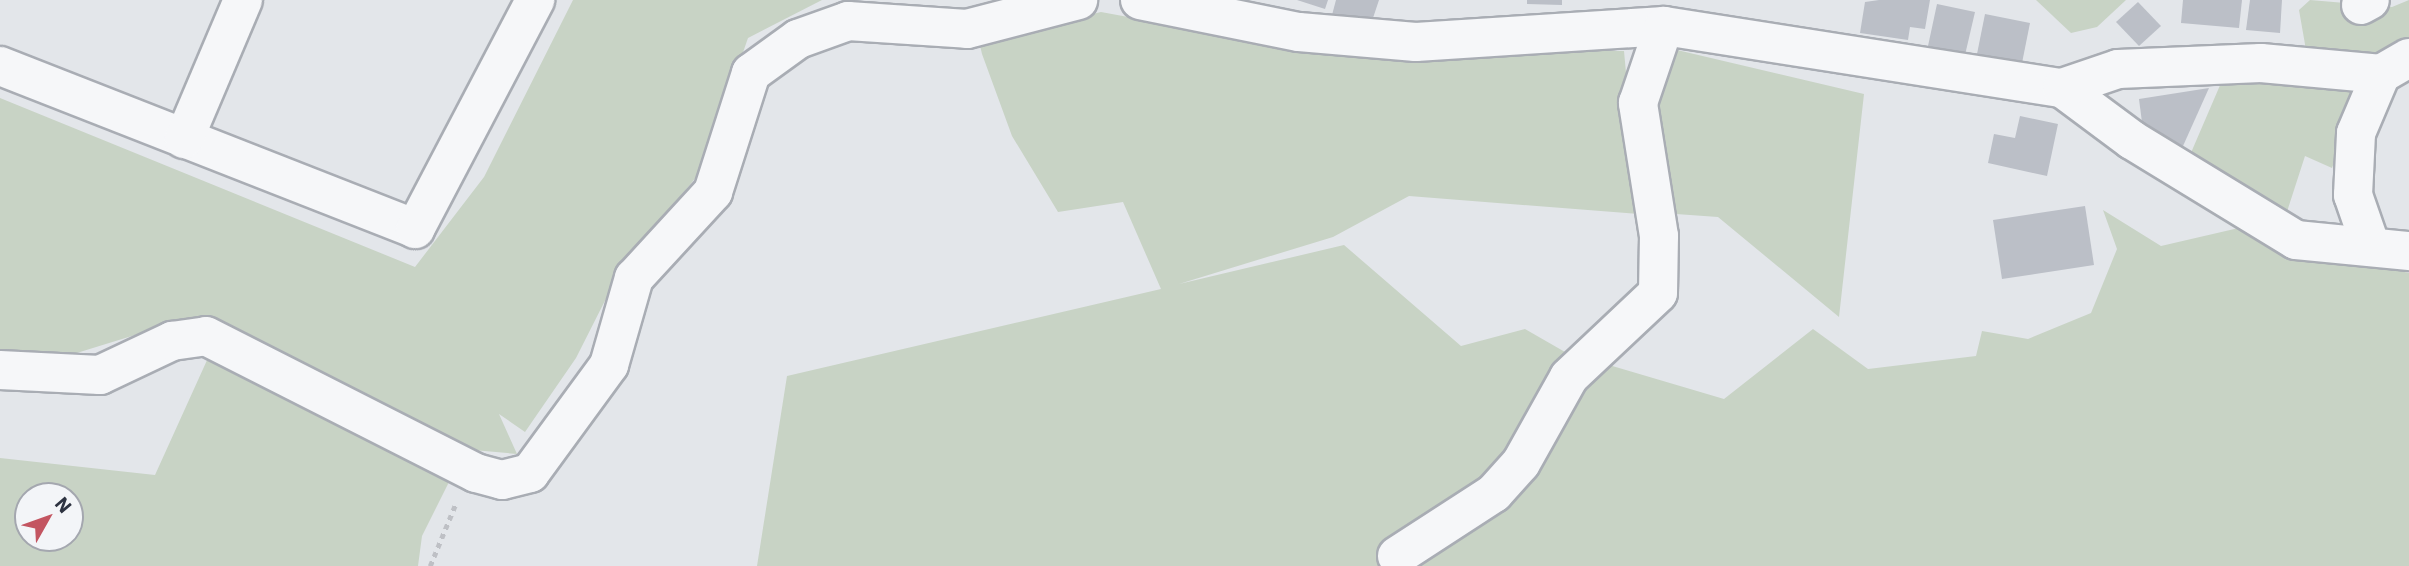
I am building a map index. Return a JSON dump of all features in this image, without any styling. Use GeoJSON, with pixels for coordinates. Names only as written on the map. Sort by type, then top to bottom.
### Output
{"type":"FeatureCollection","features":[{"type":"Feature","properties":{"kind":"street"},"geometry":{"type":"LineString","coordinates":[[184,139],[243,0]]}},
{"type":"Feature","properties":{"kind":"street"},"geometry":{"type":"LineString","coordinates":[[0,66],[415,229],[535,0]]}},
{"type":"Feature","properties":{"kind":"street"},"geometry":{"type":"LineString","coordinates":[[0,370],[100,375],[172,341],[206,336],[476,473],[502,480],[530,473],[602,376],[634,278],[713,192],[751,73],[798,39],[848,21],[967,29],[1079,0]]}},
{"type":"Feature","properties":{"kind":"street"},"geometry":{"type":"LineString","coordinates":[[1140,0],[1300,32],[1416,42],[1664,26],[2062,88],[2118,69],[2261,63],[2395,66],[2357,133],[2353,195],[2370,244]]}},
{"type":"Feature","properties":{"kind":"street"},"geometry":{"type":"LineString","coordinates":[[1397,556],[1494,493],[1521,463],[1569,377],[1658,293],[1659,236],[1638,103],[1664,26]]}},
{"type":"Feature","properties":{"kind":"street"},"geometry":{"type":"LineString","coordinates":[[2062,88],[2132,141],[2296,240],[2370,244],[2409,251]]}},
{"type":"Feature","properties":{"kind":"path"},"geometry":{"type":"LineString","coordinates":[[430,566],[443,523],[476,473]]}},
{"type":"Feature","properties":{"kind":"green space"},"geometry":{"type":"Polygon","coordinates":[[[573,0],[822,0],[748,38],[702,170],[621,269],[576,358],[525,432],[499,414],[517,454],[462,449],[148,331],[67,356],[0,349],[0,98],[415,267],[484,177],[573,0]]]}},
{"type":"Feature","properties":{"kind":"green space"},"geometry":{"type":"Polygon","coordinates":[[[2036,0],[2126,0],[2097,27],[2071,33],[2036,0]]]}},
{"type":"Feature","properties":{"kind":"green space"},"geometry":{"type":"Polygon","coordinates":[[[2310,0],[2392,7],[2409,0],[2409,46],[2384,61],[2306,50],[2299,10],[2310,0]]]}},
{"type":"Feature","properties":{"kind":"green space"},"geometry":{"type":"Polygon","coordinates":[[[1101,12],[1291,47],[1624,51],[1639,214],[1409,196],[1333,237],[1179,284],[1344,245],[1461,346],[1525,329],[1565,352],[1724,399],[1813,329],[1868,369],[1976,356],[1982,331],[2028,339],[2091,313],[2117,249],[2103,210],[2161,246],[2243,227],[2291,245],[2409,273],[2409,566],[757,566],[787,376],[1161,289],[1123,202],[1058,212],[1012,136],[979,41],[1101,12]]]}},
{"type":"Feature","properties":{"kind":"green space"},"geometry":{"type":"Polygon","coordinates":[[[1677,50],[1864,94],[1839,317],[1718,217],[1662,213],[1651,98],[1677,50]]]}},
{"type":"Feature","properties":{"kind":"green space"},"geometry":{"type":"Polygon","coordinates":[[[2224,76],[2361,88],[2332,168],[2305,156],[2284,221],[2187,162],[2224,76]]]}},
{"type":"Feature","properties":{"kind":"green space"},"geometry":{"type":"Polygon","coordinates":[[[208,358],[451,478],[422,536],[418,566],[0,566],[0,458],[155,475],[208,358]]]}},
{"type":"Feature","properties":{"kind":"building"},"geometry":{"type":"Polygon","coordinates":[[[1297,0],[1328,0],[1325,9],[1297,0]]]}},
{"type":"Feature","properties":{"kind":"building"},"geometry":{"type":"Polygon","coordinates":[[[1336,0],[1379,0],[1370,27],[1332,15],[1336,0]]]}},
{"type":"Feature","properties":{"kind":"building"},"geometry":{"type":"Polygon","coordinates":[[[1527,0],[1562,0],[1562,5],[1527,4],[1527,0]]]}},
{"type":"Feature","properties":{"kind":"building"},"geometry":{"type":"Polygon","coordinates":[[[1930,0],[1925,29],[1910,27],[1908,40],[1860,33],[1865,2],[1930,0]]]}},
{"type":"Feature","properties":{"kind":"building"},"geometry":{"type":"Polygon","coordinates":[[[2183,0],[2242,0],[2239,28],[2181,23],[2183,0]]]}},
{"type":"Feature","properties":{"kind":"building"},"geometry":{"type":"Polygon","coordinates":[[[2250,0],[2282,0],[2280,33],[2246,30],[2250,0]]]}},
{"type":"Feature","properties":{"kind":"building"},"geometry":{"type":"Polygon","coordinates":[[[2138,2],[2161,26],[2139,46],[2116,22],[2138,2]]]}},
{"type":"Feature","properties":{"kind":"building"},"geometry":{"type":"Polygon","coordinates":[[[1937,4],[1975,12],[1965,55],[1928,46],[1937,4]]]}},
{"type":"Feature","properties":{"kind":"building"},"geometry":{"type":"Polygon","coordinates":[[[1985,14],[2030,23],[2020,73],[1975,64],[1985,14]]]}},
{"type":"Feature","properties":{"kind":"building"},"geometry":{"type":"Polygon","coordinates":[[[2209,88],[2183,146],[2144,138],[2139,99],[2209,88]]]}},
{"type":"Feature","properties":{"kind":"building"},"geometry":{"type":"Polygon","coordinates":[[[2020,116],[2058,124],[2047,176],[1988,163],[1994,134],[2015,138],[2020,116]]]}},
{"type":"Feature","properties":{"kind":"building"},"geometry":{"type":"Polygon","coordinates":[[[2085,206],[2094,265],[2002,279],[1993,220],[2085,206]]]}}]}
